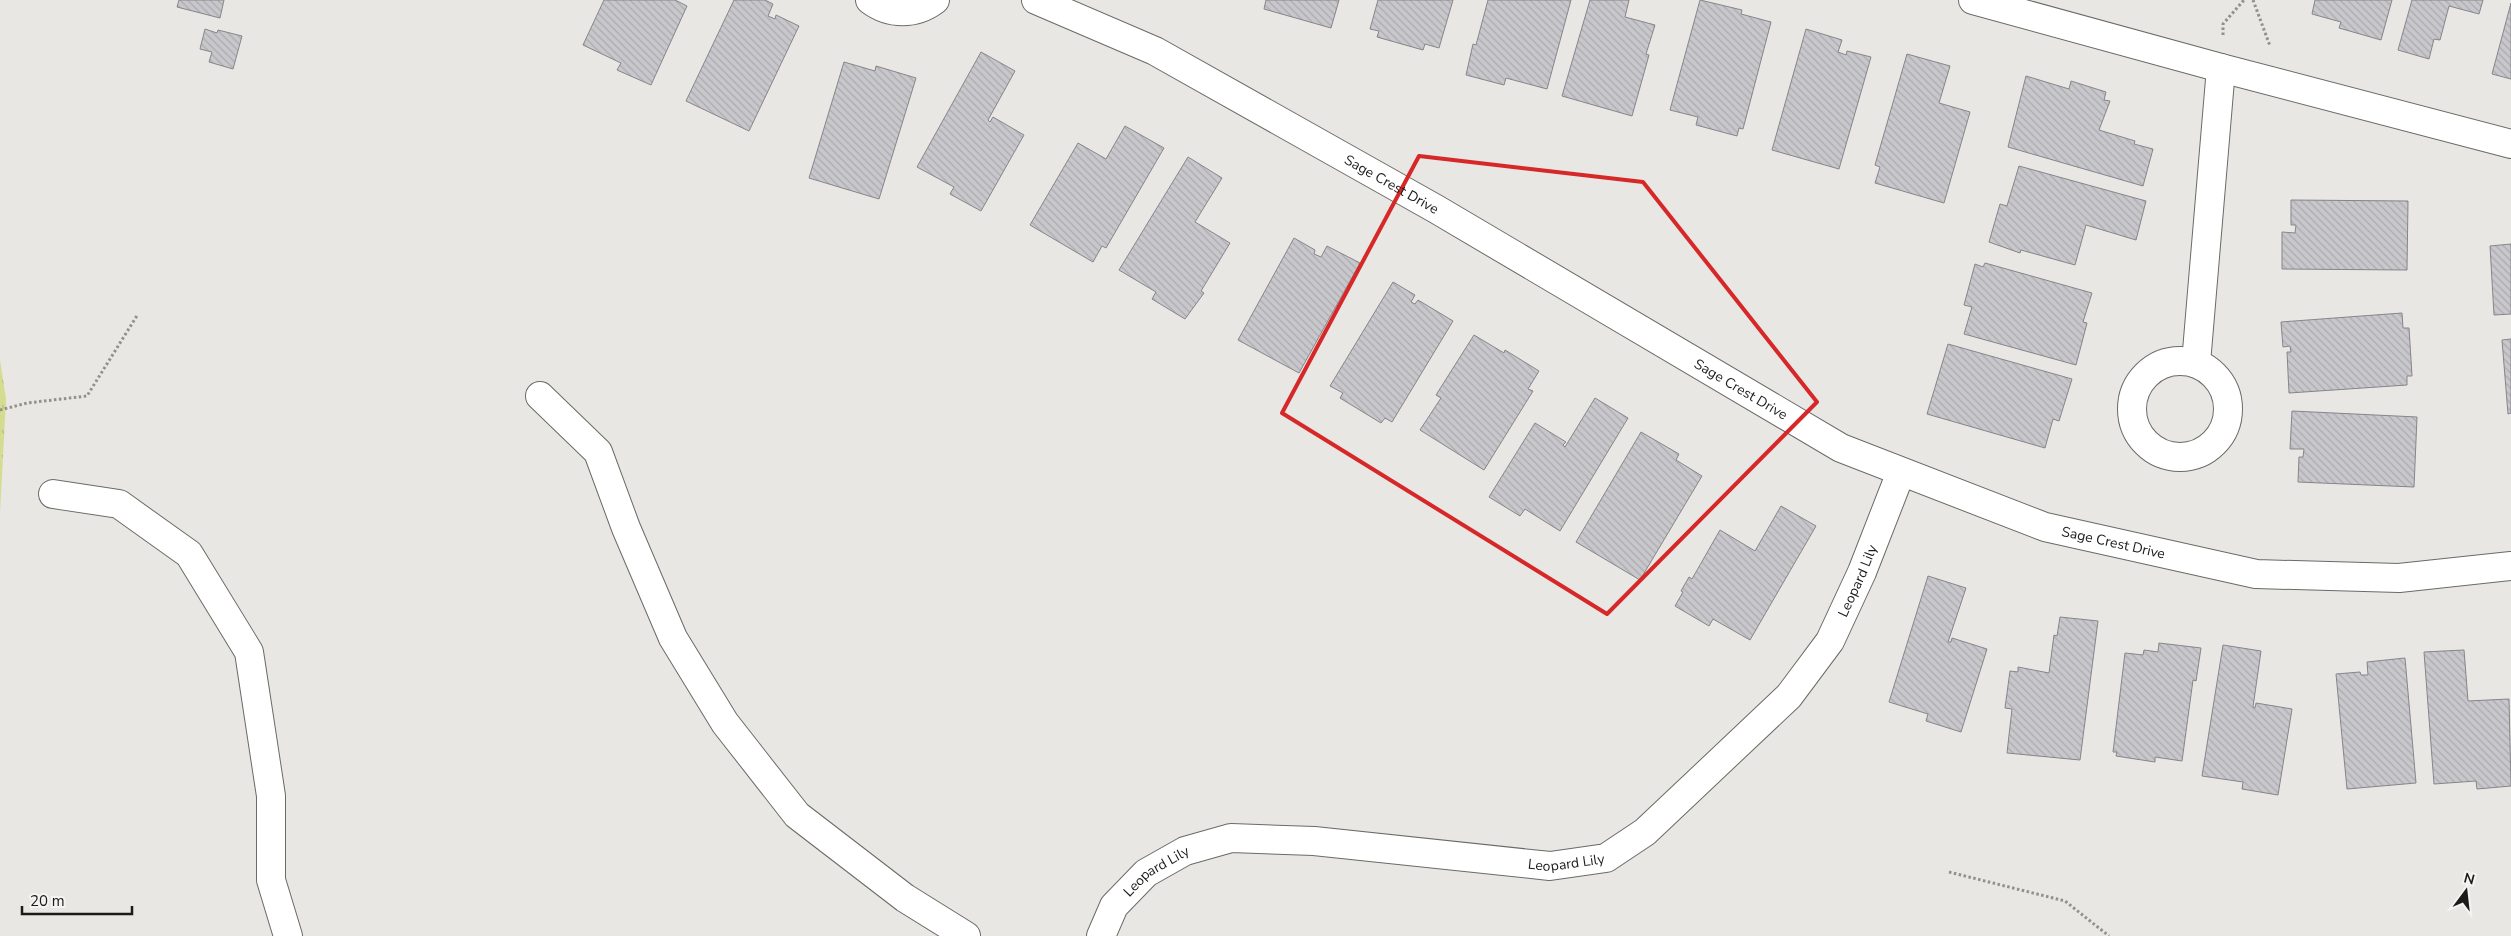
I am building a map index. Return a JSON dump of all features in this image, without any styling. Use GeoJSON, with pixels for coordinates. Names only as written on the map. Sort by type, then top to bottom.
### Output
{"type":"FeatureCollection","features":[{"type":"Feature","properties":{"kind":"street"},"geometry":{"type":"LineString","coordinates":[[870,0],[878,6],[903,11],[912,11],[928,6],[935,0]]}},
{"type":"Feature","properties":{"kind":"street","name":"Sage Crest Drive"},"geometry":{"type":"LineString","coordinates":[[1036,0],[1155,51],[1436,209],[1840,448],[2045,527],[2256,574],[2398,578],[2511,566]]}},
{"type":"Feature","properties":{"kind":"street"},"geometry":{"type":"LineString","coordinates":[[1973,0],[2284,85],[2511,144]]}},
{"type":"Feature","properties":{"kind":"street"},"geometry":{"type":"LineString","coordinates":[[2196,363],[2221,68]]}},
{"type":"Feature","properties":{"kind":"street"},"geometry":{"type":"LineString","coordinates":[[540,396],[598,452],[626,528],[673,638],[725,723],[737,739],[797,815],[905,898],[966,936]]}},
{"type":"Feature","properties":{"kind":"street","name":"Leopard Lily"},"geometry":{"type":"LineString","coordinates":[[1101,936],[1114,906],[1146,873],[1185,851],[1231,838],[1314,842],[1550,866],[1606,858],[1645,832],[1789,696],[1830,641],[1862,572],[1902,472]]}},
{"type":"Feature","properties":{"kind":"street"},"geometry":{"type":"LineString","coordinates":[[53,494],[120,504],[189,554],[249,652],[271,796],[271,880],[288,936]]}},
{"type":"Feature","properties":{"kind":"path"},"geometry":{"type":"LineString","coordinates":[[2221,68],[2223,24],[2244,0]]}},
{"type":"Feature","properties":{"kind":"path"},"geometry":{"type":"LineString","coordinates":[[2253,0],[2284,85]]}},
{"type":"Feature","properties":{"kind":"path"},"geometry":{"type":"LineString","coordinates":[[0,410],[27,403],[87,396],[138,314]]}},
{"type":"Feature","properties":{"kind":"path"},"geometry":{"type":"LineString","coordinates":[[1948,872],[2065,901],[2109,936]]}},
{"type":"Feature","properties":{"kind":"highlighted area"},"geometry":{"type":"Polygon","coordinates":[[[1419,156],[1643,182],[1817,402],[1607,614],[1282,413],[1419,156]]]}},
{"type":"Feature","properties":{"kind":"green space"},"geometry":{"type":"Polygon","coordinates":[[[0,360],[6,399],[0,513],[0,360]]]}},
{"type":"Feature","properties":{"kind":"building"},"geometry":{"type":"Polygon","coordinates":[[[179,0],[224,0],[220,18],[177,7],[179,0]]]}},
{"type":"Feature","properties":{"kind":"building"},"geometry":{"type":"Polygon","coordinates":[[[604,0],[675,0],[687,6],[651,85],[617,70],[621,63],[583,45],[604,0]]]}},
{"type":"Feature","properties":{"kind":"building"},"geometry":{"type":"Polygon","coordinates":[[[734,0],[765,0],[773,4],[768,16],[775,19],[776,15],[799,26],[749,131],[686,101],[734,0]]]}},
{"type":"Feature","properties":{"kind":"building"},"geometry":{"type":"Polygon","coordinates":[[[1266,0],[1339,0],[1331,28],[1264,9],[1266,0]]]}},
{"type":"Feature","properties":{"kind":"building"},"geometry":{"type":"Polygon","coordinates":[[[1378,0],[1453,0],[1439,48],[1425,44],[1423,50],[1377,37],[1379,31],[1370,29],[1378,0]]]}},
{"type":"Feature","properties":{"kind":"building"},"geometry":{"type":"Polygon","coordinates":[[[1488,0],[1571,0],[1547,89],[1506,78],[1504,85],[1466,75],[1473,44],[1476,45],[1488,0]]]}},
{"type":"Feature","properties":{"kind":"building"},"geometry":{"type":"Polygon","coordinates":[[[1590,0],[1629,0],[1625,17],[1655,25],[1646,54],[1649,55],[1632,116],[1562,96],[1590,0]]]}},
{"type":"Feature","properties":{"kind":"building"},"geometry":{"type":"Polygon","coordinates":[[[1700,0],[1742,10],[1741,14],[1771,22],[1743,129],[1739,128],[1737,136],[1696,125],[1698,117],[1670,110],[1700,0]]]}},
{"type":"Feature","properties":{"kind":"building"},"geometry":{"type":"Polygon","coordinates":[[[2315,0],[2392,0],[2381,40],[2339,28],[2341,22],[2312,14],[2315,0]]]}},
{"type":"Feature","properties":{"kind":"building"},"geometry":{"type":"Polygon","coordinates":[[[2412,0],[2483,0],[2479,14],[2449,6],[2440,40],[2434,39],[2429,59],[2398,50],[2412,0]]]}},
{"type":"Feature","properties":{"kind":"building"},"geometry":{"type":"Polygon","coordinates":[[[2511,3],[2511,79],[2492,74],[2511,3]]]}},
{"type":"Feature","properties":{"kind":"building"},"geometry":{"type":"Polygon","coordinates":[[[205,29],[217,33],[218,30],[242,36],[233,69],[209,62],[212,52],[200,49],[205,29]]]}},
{"type":"Feature","properties":{"kind":"building"},"geometry":{"type":"Polygon","coordinates":[[[1806,29],[1842,40],[1838,52],[1846,55],[1847,51],[1871,57],[1839,169],[1772,150],[1806,29]]]}},
{"type":"Feature","properties":{"kind":"building"},"geometry":{"type":"Polygon","coordinates":[[[981,52],[1015,71],[988,120],[990,122],[993,117],[1024,135],[981,211],[950,194],[954,187],[917,167],[981,52]]]}},
{"type":"Feature","properties":{"kind":"building"},"geometry":{"type":"Polygon","coordinates":[[[1907,54],[1950,66],[1939,103],[1970,112],[1944,203],[1875,183],[1880,167],[1875,165],[1907,54]]]}},
{"type":"Feature","properties":{"kind":"building"},"geometry":{"type":"Polygon","coordinates":[[[844,62],[875,71],[876,66],[916,78],[879,199],[809,178],[844,62]]]}},
{"type":"Feature","properties":{"kind":"building"},"geometry":{"type":"Polygon","coordinates":[[[2026,76],[2069,89],[2071,81],[2106,92],[2104,100],[2110,101],[2099,130],[2135,141],[2134,144],[2153,149],[2143,186],[2008,147],[2026,76]]]}},
{"type":"Feature","properties":{"kind":"building"},"geometry":{"type":"Polygon","coordinates":[[[1125,126],[1164,148],[1106,248],[1102,246],[1093,262],[1030,225],[1078,143],[1106,159],[1125,126]]]}},
{"type":"Feature","properties":{"kind":"building"},"geometry":{"type":"Polygon","coordinates":[[[1188,157],[1222,178],[1195,222],[1230,243],[1201,291],[1204,293],[1185,319],[1152,299],[1156,292],[1119,270],[1188,157]]]}},
{"type":"Feature","properties":{"kind":"building"},"geometry":{"type":"Polygon","coordinates":[[[2019,166],[2146,201],[2136,240],[2086,225],[2075,265],[2021,250],[2020,253],[1989,242],[2000,204],[2007,206],[2019,166]]]}},
{"type":"Feature","properties":{"kind":"building"},"geometry":{"type":"Polygon","coordinates":[[[2291,200],[2408,201],[2407,270],[2282,269],[2282,232],[2295,233],[2296,225],[2291,225],[2291,200]]]}},
{"type":"Feature","properties":{"kind":"building"},"geometry":{"type":"Polygon","coordinates":[[[1294,238],[1315,250],[1314,254],[1321,257],[1327,246],[1360,263],[1299,373],[1238,340],[1294,238]]]}},
{"type":"Feature","properties":{"kind":"building"},"geometry":{"type":"Polygon","coordinates":[[[2511,244],[2511,314],[2494,315],[2490,246],[2511,244]]]}},
{"type":"Feature","properties":{"kind":"building"},"geometry":{"type":"Polygon","coordinates":[[[1985,263],[2092,293],[2083,322],[2087,323],[2076,365],[1964,334],[1972,307],[1964,305],[1975,264],[1983,267],[1985,263]]]}},
{"type":"Feature","properties":{"kind":"building"},"geometry":{"type":"Polygon","coordinates":[[[1393,282],[1415,295],[1411,302],[1415,304],[1418,300],[1453,321],[1392,422],[1385,418],[1381,423],[1340,398],[1343,393],[1330,386],[1393,282]]]}},
{"type":"Feature","properties":{"kind":"building"},"geometry":{"type":"Polygon","coordinates":[[[2402,313],[2403,328],[2409,328],[2412,376],[2407,376],[2407,385],[2289,393],[2287,352],[2291,352],[2290,346],[2283,347],[2281,322],[2402,313]]]}},
{"type":"Feature","properties":{"kind":"building"},"geometry":{"type":"Polygon","coordinates":[[[1474,335],[1504,353],[1505,350],[1539,371],[1528,389],[1533,391],[1484,470],[1420,430],[1441,398],[1436,395],[1474,335]]]}},
{"type":"Feature","properties":{"kind":"building"},"geometry":{"type":"Polygon","coordinates":[[[2511,339],[2511,413],[2508,414],[2502,340],[2511,339]]]}},
{"type":"Feature","properties":{"kind":"building"},"geometry":{"type":"Polygon","coordinates":[[[1948,344],[2072,379],[2059,421],[2053,419],[2045,448],[1927,414],[1948,344]]]}},
{"type":"Feature","properties":{"kind":"building"},"geometry":{"type":"Polygon","coordinates":[[[1595,398],[1628,418],[1560,531],[1525,509],[1520,516],[1489,497],[1535,423],[1566,442],[1563,445],[1565,447],[1595,398]]]}},
{"type":"Feature","properties":{"kind":"building"},"geometry":{"type":"Polygon","coordinates":[[[2292,411],[2417,417],[2414,487],[2298,482],[2299,457],[2303,457],[2304,449],[2290,449],[2292,411]]]}},
{"type":"Feature","properties":{"kind":"building"},"geometry":{"type":"Polygon","coordinates":[[[1641,432],[1679,454],[1676,460],[1702,476],[1640,580],[1576,542],[1641,432]]]}},
{"type":"Feature","properties":{"kind":"building"},"geometry":{"type":"Polygon","coordinates":[[[1781,506],[1816,526],[1750,640],[1713,619],[1709,626],[1675,606],[1689,577],[1692,579],[1720,530],[1755,551],[1781,506]]]}},
{"type":"Feature","properties":{"kind":"building"},"geometry":{"type":"Polygon","coordinates":[[[1928,576],[1966,588],[1948,642],[1951,642],[1952,638],[1987,649],[1961,732],[1926,721],[1928,714],[1889,702],[1928,576]]]}},
{"type":"Feature","properties":{"kind":"building"},"geometry":{"type":"Polygon","coordinates":[[[2060,617],[2098,621],[2080,760],[2007,753],[2012,709],[2005,708],[2010,671],[2018,672],[2018,667],[2049,673],[2054,635],[2057,636],[2060,617]]]}},
{"type":"Feature","properties":{"kind":"building"},"geometry":{"type":"Polygon","coordinates":[[[2159,643],[2201,648],[2196,681],[2193,680],[2182,761],[2155,757],[2155,762],[2116,756],[2117,752],[2113,752],[2125,653],[2143,655],[2144,650],[2158,652],[2159,643]]]}},
{"type":"Feature","properties":{"kind":"building"},"geometry":{"type":"Polygon","coordinates":[[[2223,645],[2261,651],[2253,707],[2255,708],[2256,703],[2292,709],[2278,795],[2242,789],[2243,782],[2202,776],[2223,645]]]}},
{"type":"Feature","properties":{"kind":"building"},"geometry":{"type":"Polygon","coordinates":[[[2464,650],[2468,701],[2509,699],[2511,786],[2477,789],[2476,781],[2434,784],[2424,652],[2464,650]]]}},
{"type":"Feature","properties":{"kind":"building"},"geometry":{"type":"Polygon","coordinates":[[[2405,658],[2416,783],[2347,789],[2336,674],[2360,672],[2361,675],[2368,675],[2367,662],[2405,658]]]}}]}
